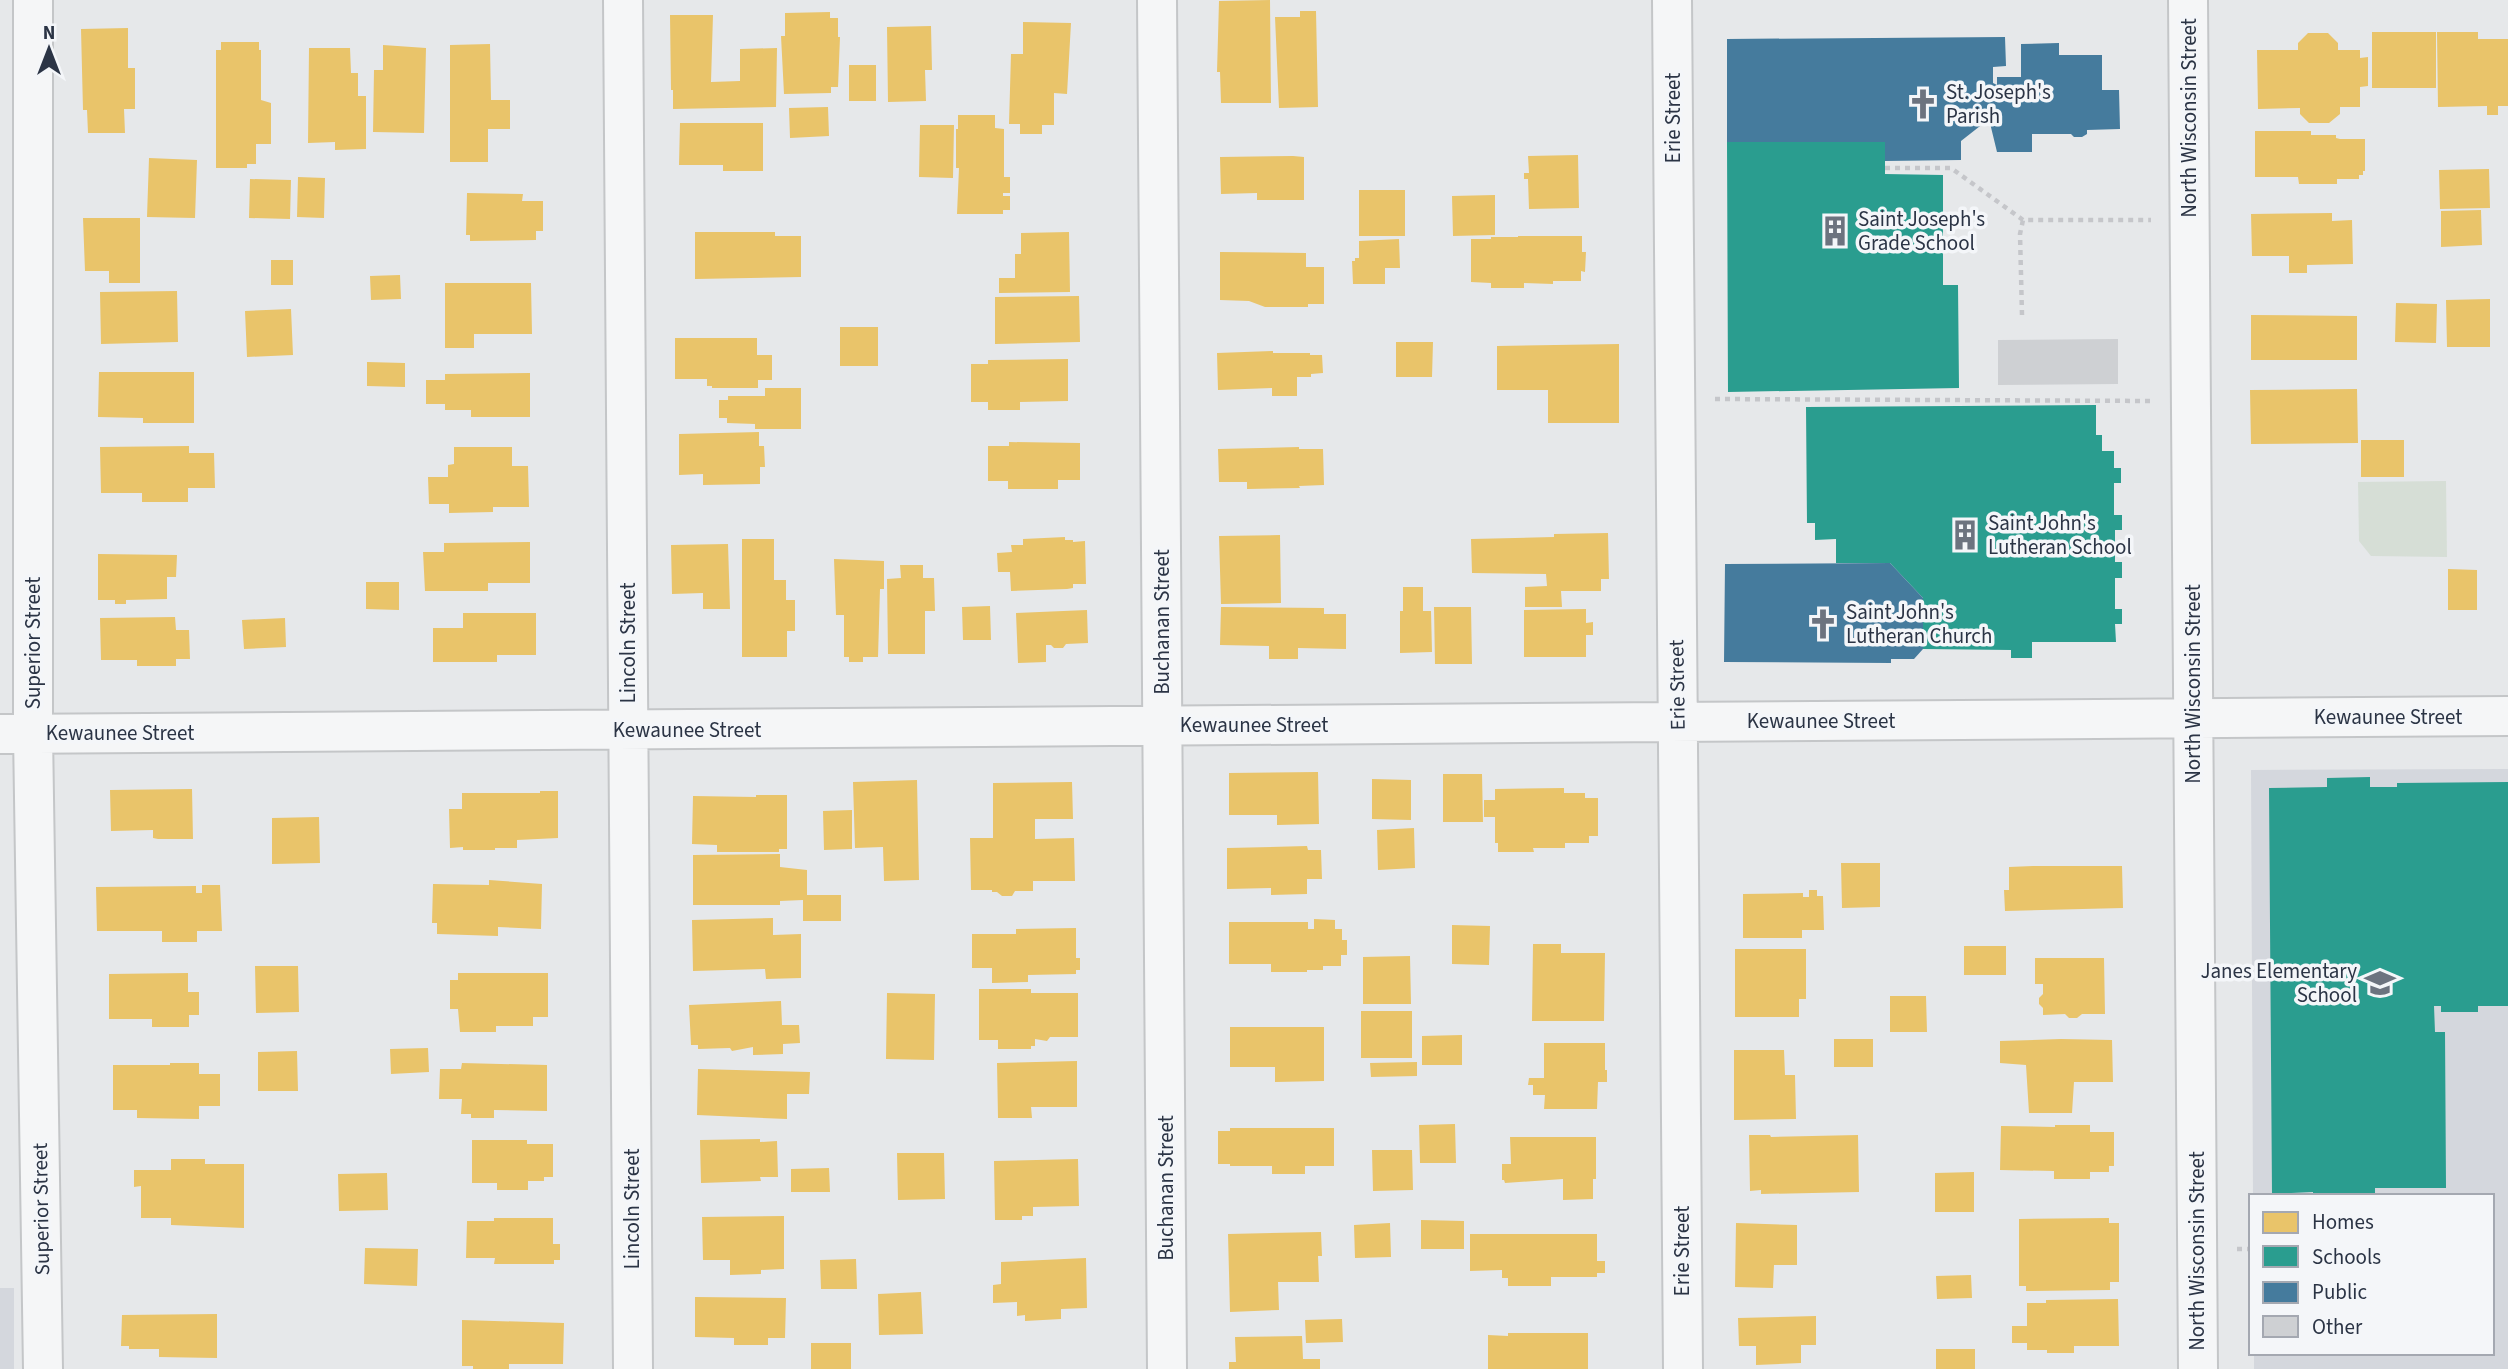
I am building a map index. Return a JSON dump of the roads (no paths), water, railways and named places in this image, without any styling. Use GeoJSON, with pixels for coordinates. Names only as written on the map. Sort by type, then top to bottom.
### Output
{"type":"FeatureCollection","features":[{"type":"Feature","properties":{"kind":"street","name":"Superior Street"},"geometry":{"type":"LineString","coordinates":[[33,0],[17,734],[43,1369]]}},
{"type":"Feature","properties":{"kind":"street","name":"Lincoln Street"},"geometry":{"type":"LineString","coordinates":[[623,0],[634,1369]]}},
{"type":"Feature","properties":{"kind":"street","name":"Buchanan Street"},"geometry":{"type":"LineString","coordinates":[[1157,0],[1167,1369]]}},
{"type":"Feature","properties":{"kind":"street","name":"Erie Street"},"geometry":{"type":"LineString","coordinates":[[1672,0],[1683,1369]]}},
{"type":"Feature","properties":{"kind":"street","name":"North Wisconsin Street"},"geometry":{"type":"LineString","coordinates":[[2188,0],[2198,1369]]}},
{"type":"Feature","properties":{"kind":"street","name":"Kewaunee Street"},"geometry":{"type":"LineString","coordinates":[[17,734],[2508,716]]}},
{"type":"Feature","properties":{"kind":"place","name":"St. Joseph's Parish"},"geometry":{"type":"Point","coordinates":[1923,104]}},
{"type":"Feature","properties":{"kind":"place","name":"Saint Joseph's Grade School"},"geometry":{"type":"Point","coordinates":[1835,231]}},
{"type":"Feature","properties":{"kind":"place","name":"Saint John's Lutheran School"},"geometry":{"type":"Point","coordinates":[1965,535]}},
{"type":"Feature","properties":{"kind":"place","name":"Saint John's Lutheran Church"},"geometry":{"type":"Point","coordinates":[1823,624]}},
{"type":"Feature","properties":{"kind":"place","name":"Janes Elementary School"},"geometry":{"type":"Point","coordinates":[2380,983]}}]}
